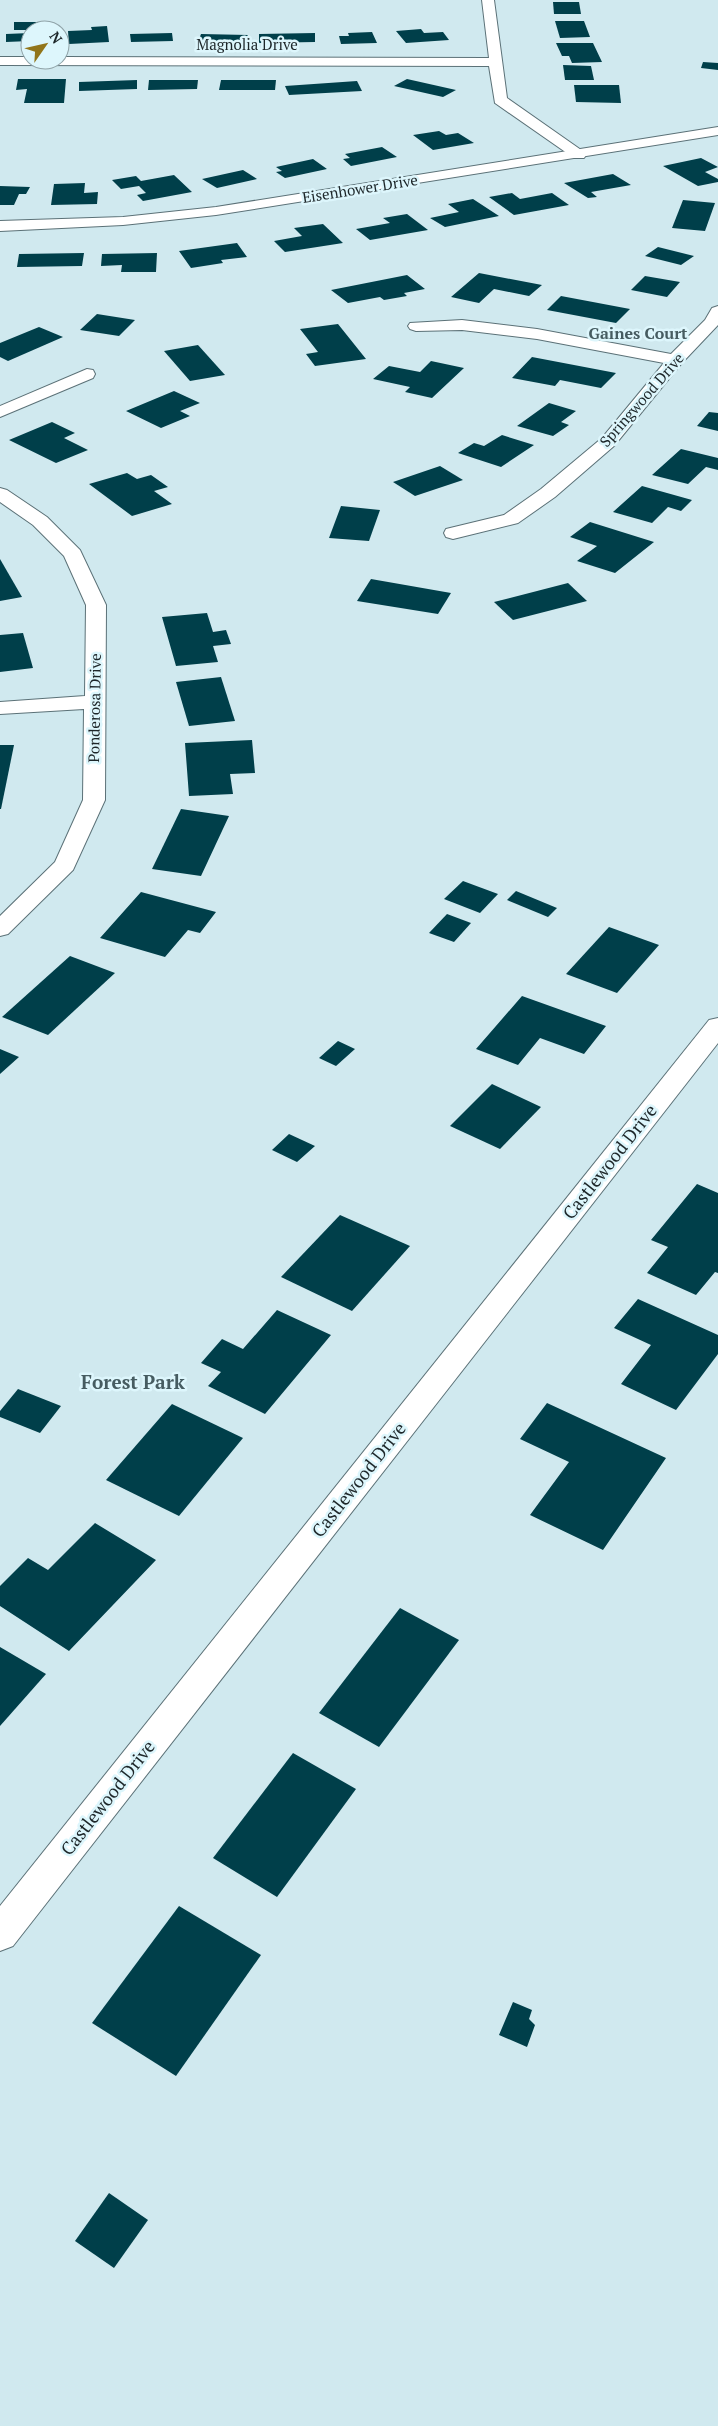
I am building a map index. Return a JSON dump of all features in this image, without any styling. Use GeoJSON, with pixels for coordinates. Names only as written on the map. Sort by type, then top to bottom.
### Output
{"type":"FeatureCollection","features":[{"type":"Feature","properties":{"kind":"street"},"geometry":{"type":"LineString","coordinates":[[488,0],[500,100],[579,155]]}},
{"type":"Feature","properties":{"kind":"street","name":"Magnolia Drive"},"geometry":{"type":"LineString","coordinates":[[0,61],[494,62]]}},
{"type":"Feature","properties":{"kind":"street","name":"Eisenhower Drive"},"geometry":{"type":"LineString","coordinates":[[0,226],[123,221],[216,211],[579,155],[718,131]]}},
{"type":"Feature","properties":{"kind":"street","name":"Springwood Drive"},"geometry":{"type":"LineString","coordinates":[[453,533],[511,519],[548,493],[608,442],[675,360],[712,322],[718,310]]}},
{"type":"Feature","properties":{"kind":"street"},"geometry":{"type":"LineString","coordinates":[[416,326],[462,325],[537,334],[675,360]]}},
{"type":"Feature","properties":{"kind":"street"},"geometry":{"type":"LineString","coordinates":[[0,412],[87,374]]}},
{"type":"Feature","properties":{"kind":"street","name":"Ponderosa Drive"},"geometry":{"type":"LineString","coordinates":[[0,494],[40,521],[73,554],[96,605],[94,800],[65,865],[0,929]]}},
{"type":"Feature","properties":{"kind":"street"},"geometry":{"type":"LineString","coordinates":[[0,708],[94,702]]}},
{"type":"Feature","properties":{"kind":"street","name":"Castlewood Drive"},"geometry":{"type":"LineString","coordinates":[[0,1934],[718,1026]]}},
{"type":"Feature","properties":{"kind":"building"},"geometry":{"type":"Polygon","coordinates":[[[553,2],[579,2],[581,14],[554,14],[553,2]]]}},
{"type":"Feature","properties":{"kind":"building"},"geometry":{"type":"Polygon","coordinates":[[[555,21],[584,21],[590,37],[560,38],[555,21]]]}},
{"type":"Feature","properties":{"kind":"building"},"geometry":{"type":"Polygon","coordinates":[[[14,22],[20,22],[20,30],[14,30],[14,22]]]}},
{"type":"Feature","properties":{"kind":"building"},"geometry":{"type":"Polygon","coordinates":[[[107,26],[109,42],[70,44],[70,31],[92,30],[91,27],[107,26]]]}},
{"type":"Feature","properties":{"kind":"building"},"geometry":{"type":"Polygon","coordinates":[[[421,29],[424,33],[443,32],[449,40],[406,43],[396,31],[421,29]]]}},
{"type":"Feature","properties":{"kind":"building"},"geometry":{"type":"Polygon","coordinates":[[[372,32],[377,43],[341,44],[339,36],[349,36],[348,33],[372,32]]]}},
{"type":"Feature","properties":{"kind":"building"},"geometry":{"type":"Polygon","coordinates":[[[20,33],[20,41],[6,42],[6,34],[20,33]]]}},
{"type":"Feature","properties":{"kind":"building"},"geometry":{"type":"Polygon","coordinates":[[[172,33],[173,41],[131,42],[130,34],[172,33]]]}},
{"type":"Feature","properties":{"kind":"building"},"geometry":{"type":"Polygon","coordinates":[[[315,33],[315,42],[259,43],[259,34],[315,33]]]}},
{"type":"Feature","properties":{"kind":"building"},"geometry":{"type":"Polygon","coordinates":[[[201,34],[248,35],[246,43],[198,42],[201,34]]]}},
{"type":"Feature","properties":{"kind":"building"},"geometry":{"type":"Polygon","coordinates":[[[556,43],[593,43],[602,62],[572,63],[569,56],[562,56],[556,43]]]}},
{"type":"Feature","properties":{"kind":"building"},"geometry":{"type":"Polygon","coordinates":[[[703,62],[718,63],[718,70],[701,68],[703,62]]]}},
{"type":"Feature","properties":{"kind":"building"},"geometry":{"type":"Polygon","coordinates":[[[563,65],[591,66],[594,80],[565,80],[563,65]]]}},
{"type":"Feature","properties":{"kind":"building"},"geometry":{"type":"Polygon","coordinates":[[[18,79],[66,79],[64,103],[24,103],[27,89],[16,90],[18,79]]]}},
{"type":"Feature","properties":{"kind":"building"},"geometry":{"type":"Polygon","coordinates":[[[407,79],[456,90],[443,97],[394,86],[407,79]]]}},
{"type":"Feature","properties":{"kind":"building"},"geometry":{"type":"Polygon","coordinates":[[[137,80],[137,89],[79,91],[79,82],[137,80]]]}},
{"type":"Feature","properties":{"kind":"building"},"geometry":{"type":"Polygon","coordinates":[[[149,80],[198,80],[197,89],[148,90],[149,80]]]}},
{"type":"Feature","properties":{"kind":"building"},"geometry":{"type":"Polygon","coordinates":[[[221,80],[276,80],[275,90],[219,90],[221,80]]]}},
{"type":"Feature","properties":{"kind":"building"},"geometry":{"type":"Polygon","coordinates":[[[357,81],[362,91],[289,95],[285,86],[357,81]]]}},
{"type":"Feature","properties":{"kind":"building"},"geometry":{"type":"Polygon","coordinates":[[[574,85],[619,85],[621,103],[576,102],[574,85]]]}},
{"type":"Feature","properties":{"kind":"building"},"geometry":{"type":"Polygon","coordinates":[[[439,131],[446,135],[458,133],[474,143],[433,150],[413,135],[439,131]]]}},
{"type":"Feature","properties":{"kind":"building"},"geometry":{"type":"Polygon","coordinates":[[[382,147],[397,157],[351,166],[343,159],[350,158],[345,154],[382,147]]]}},
{"type":"Feature","properties":{"kind":"building"},"geometry":{"type":"Polygon","coordinates":[[[701,158],[718,167],[705,172],[718,179],[718,182],[698,186],[663,166],[701,158]]]}},
{"type":"Feature","properties":{"kind":"building"},"geometry":{"type":"Polygon","coordinates":[[[313,159],[327,169],[285,178],[276,172],[282,171],[276,167],[313,159]]]}},
{"type":"Feature","properties":{"kind":"building"},"geometry":{"type":"Polygon","coordinates":[[[243,170],[257,179],[217,188],[202,179],[243,170]]]}},
{"type":"Feature","properties":{"kind":"building"},"geometry":{"type":"Polygon","coordinates":[[[613,174],[631,185],[591,192],[597,197],[588,198],[564,183],[613,174]]]}},
{"type":"Feature","properties":{"kind":"building"},"geometry":{"type":"Polygon","coordinates":[[[174,175],[192,192],[143,201],[137,195],[146,193],[139,186],[121,189],[112,180],[136,176],[141,181],[174,175]]]}},
{"type":"Feature","properties":{"kind":"building"},"geometry":{"type":"Polygon","coordinates":[[[85,183],[84,193],[98,192],[97,204],[51,205],[54,184],[85,183]]]}},
{"type":"Feature","properties":{"kind":"building"},"geometry":{"type":"Polygon","coordinates":[[[0,186],[30,187],[26,194],[19,194],[14,205],[0,205],[0,186]]]}},
{"type":"Feature","properties":{"kind":"building"},"geometry":{"type":"Polygon","coordinates":[[[512,193],[520,199],[552,193],[569,205],[514,215],[489,197],[512,193]]]}},
{"type":"Feature","properties":{"kind":"building"},"geometry":{"type":"Polygon","coordinates":[[[473,199],[499,216],[445,227],[430,218],[459,212],[448,204],[473,199]]]}},
{"type":"Feature","properties":{"kind":"building"},"geometry":{"type":"Polygon","coordinates":[[[683,200],[715,203],[705,231],[672,228],[683,200]]]}},
{"type":"Feature","properties":{"kind":"building"},"geometry":{"type":"Polygon","coordinates":[[[407,214],[428,230],[370,240],[356,229],[390,223],[383,218],[407,214]]]}},
{"type":"Feature","properties":{"kind":"building"},"geometry":{"type":"Polygon","coordinates":[[[323,224],[343,243],[285,252],[274,241],[302,236],[294,228],[323,224]]]}},
{"type":"Feature","properties":{"kind":"building"},"geometry":{"type":"Polygon","coordinates":[[[237,243],[247,257],[221,260],[223,263],[191,268],[179,251],[237,243]]]}},
{"type":"Feature","properties":{"kind":"building"},"geometry":{"type":"Polygon","coordinates":[[[658,247],[694,256],[681,265],[645,256],[658,247]]]}},
{"type":"Feature","properties":{"kind":"building"},"geometry":{"type":"Polygon","coordinates":[[[84,253],[82,266],[17,267],[19,254],[84,253]]]}},
{"type":"Feature","properties":{"kind":"building"},"geometry":{"type":"Polygon","coordinates":[[[157,253],[156,272],[121,272],[122,265],[101,266],[102,254],[157,253]]]}},
{"type":"Feature","properties":{"kind":"building"},"geometry":{"type":"Polygon","coordinates":[[[479,273],[542,285],[529,296],[494,289],[479,303],[451,297],[479,273]]]}},
{"type":"Feature","properties":{"kind":"building"},"geometry":{"type":"Polygon","coordinates":[[[407,275],[425,289],[404,293],[407,296],[384,300],[380,297],[348,303],[331,290],[407,275]]]}},
{"type":"Feature","properties":{"kind":"building"},"geometry":{"type":"Polygon","coordinates":[[[645,276],[680,282],[667,297],[631,290],[645,276]]]}},
{"type":"Feature","properties":{"kind":"building"},"geometry":{"type":"Polygon","coordinates":[[[561,296],[630,309],[616,323],[547,310],[561,296]]]}},
{"type":"Feature","properties":{"kind":"building"},"geometry":{"type":"Polygon","coordinates":[[[97,314],[135,320],[119,336],[80,330],[97,314]]]}},
{"type":"Feature","properties":{"kind":"building"},"geometry":{"type":"Polygon","coordinates":[[[338,324],[366,359],[315,366],[306,354],[318,352],[300,329],[338,324]]]}},
{"type":"Feature","properties":{"kind":"building"},"geometry":{"type":"Polygon","coordinates":[[[39,327],[63,337],[8,361],[0,357],[0,343],[39,327]]]}},
{"type":"Feature","properties":{"kind":"building"},"geometry":{"type":"Polygon","coordinates":[[[198,345],[225,375],[190,381],[164,351],[198,345]]]}},
{"type":"Feature","properties":{"kind":"building"},"geometry":{"type":"Polygon","coordinates":[[[532,357],[616,373],[601,388],[560,380],[555,386],[512,378],[532,357]]]}},
{"type":"Feature","properties":{"kind":"building"},"geometry":{"type":"Polygon","coordinates":[[[431,361],[464,368],[432,398],[405,392],[410,387],[373,379],[389,366],[420,372],[431,361]]]}},
{"type":"Feature","properties":{"kind":"building"},"geometry":{"type":"Polygon","coordinates":[[[174,391],[200,403],[180,411],[190,416],[161,428],[126,411],[174,391]]]}},
{"type":"Feature","properties":{"kind":"building"},"geometry":{"type":"Polygon","coordinates":[[[549,403],[576,411],[561,422],[569,425],[553,436],[517,426],[549,403]]]}},
{"type":"Feature","properties":{"kind":"building"},"geometry":{"type":"Polygon","coordinates":[[[709,412],[718,413],[718,431],[697,426],[709,412]]]}},
{"type":"Feature","properties":{"kind":"building"},"geometry":{"type":"Polygon","coordinates":[[[52,422],[75,433],[64,438],[88,450],[56,463],[9,440],[52,422]]]}},
{"type":"Feature","properties":{"kind":"building"},"geometry":{"type":"Polygon","coordinates":[[[502,435],[534,445],[501,467],[458,453],[474,443],[484,446],[502,435]]]}},
{"type":"Feature","properties":{"kind":"building"},"geometry":{"type":"Polygon","coordinates":[[[681,449],[718,458],[718,470],[706,467],[688,484],[652,475],[681,449]]]}},
{"type":"Feature","properties":{"kind":"building"},"geometry":{"type":"Polygon","coordinates":[[[440,466],[463,480],[415,496],[393,482],[440,466]]]}},
{"type":"Feature","properties":{"kind":"building"},"geometry":{"type":"Polygon","coordinates":[[[127,473],[137,479],[151,475],[168,487],[154,491],[172,504],[132,516],[89,484],[127,473]]]}},
{"type":"Feature","properties":{"kind":"building"},"geometry":{"type":"Polygon","coordinates":[[[642,486],[692,500],[681,511],[668,507],[652,523],[613,512],[642,486]]]}},
{"type":"Feature","properties":{"kind":"building"},"geometry":{"type":"Polygon","coordinates":[[[341,506],[380,510],[369,541],[329,538],[341,506]]]}},
{"type":"Feature","properties":{"kind":"building"},"geometry":{"type":"Polygon","coordinates":[[[590,522],[654,542],[615,573],[577,561],[597,546],[570,537],[590,522]]]}},
{"type":"Feature","properties":{"kind":"building"},"geometry":{"type":"Polygon","coordinates":[[[0,559],[22,597],[0,601],[0,559]]]}},
{"type":"Feature","properties":{"kind":"building"},"geometry":{"type":"Polygon","coordinates":[[[371,579],[451,593],[438,614],[357,601],[371,579]]]}},
{"type":"Feature","properties":{"kind":"building"},"geometry":{"type":"Polygon","coordinates":[[[568,583],[587,601],[513,620],[494,602],[568,583]]]}},
{"type":"Feature","properties":{"kind":"building"},"geometry":{"type":"Polygon","coordinates":[[[207,613],[213,632],[226,630],[231,644],[213,646],[218,662],[176,666],[162,617],[207,613]]]}},
{"type":"Feature","properties":{"kind":"building"},"geometry":{"type":"Polygon","coordinates":[[[23,633],[33,668],[0,672],[0,635],[23,633]]]}},
{"type":"Feature","properties":{"kind":"building"},"geometry":{"type":"Polygon","coordinates":[[[221,677],[235,721],[189,726],[176,682],[221,677]]]}},
{"type":"Feature","properties":{"kind":"building"},"geometry":{"type":"Polygon","coordinates":[[[252,740],[255,773],[230,774],[233,794],[189,796],[185,743],[252,740]]]}},
{"type":"Feature","properties":{"kind":"building"},"geometry":{"type":"Polygon","coordinates":[[[0,745],[14,745],[1,809],[0,809],[0,745]]]}},
{"type":"Feature","properties":{"kind":"building"},"geometry":{"type":"Polygon","coordinates":[[[181,809],[229,816],[201,876],[152,869],[181,809]]]}},
{"type":"Feature","properties":{"kind":"building"},"geometry":{"type":"Polygon","coordinates":[[[463,881],[498,894],[480,913],[444,899],[463,881]]]}},
{"type":"Feature","properties":{"kind":"building"},"geometry":{"type":"Polygon","coordinates":[[[516,891],[557,908],[548,917],[507,900],[516,891]]]}},
{"type":"Feature","properties":{"kind":"building"},"geometry":{"type":"Polygon","coordinates":[[[141,892],[216,912],[200,933],[188,930],[165,957],[100,938],[141,892]]]}},
{"type":"Feature","properties":{"kind":"building"},"geometry":{"type":"Polygon","coordinates":[[[447,914],[471,923],[454,942],[429,933],[447,914]]]}},
{"type":"Feature","properties":{"kind":"building"},"geometry":{"type":"Polygon","coordinates":[[[609,927],[659,945],[617,993],[566,974],[609,927]]]}},
{"type":"Feature","properties":{"kind":"building"},"geometry":{"type":"Polygon","coordinates":[[[70,956],[115,973],[48,1035],[2,1017],[70,956]]]}},
{"type":"Feature","properties":{"kind":"building"},"geometry":{"type":"Polygon","coordinates":[[[522,996],[606,1026],[584,1054],[540,1038],[518,1065],[476,1049],[522,996]]]}},
{"type":"Feature","properties":{"kind":"building"},"geometry":{"type":"Polygon","coordinates":[[[338,1041],[355,1049],[336,1066],[319,1058],[338,1041]]]}},
{"type":"Feature","properties":{"kind":"building"},"geometry":{"type":"Polygon","coordinates":[[[0,1049],[19,1057],[0,1074],[0,1049]]]}},
{"type":"Feature","properties":{"kind":"building"},"geometry":{"type":"Polygon","coordinates":[[[492,1084],[541,1107],[500,1149],[450,1126],[492,1084]]]}},
{"type":"Feature","properties":{"kind":"building"},"geometry":{"type":"Polygon","coordinates":[[[289,1134],[315,1146],[297,1162],[272,1150],[289,1134]]]}},
{"type":"Feature","properties":{"kind":"building"},"geometry":{"type":"Polygon","coordinates":[[[697,1184],[718,1193],[718,1273],[715,1272],[696,1295],[647,1273],[668,1247],[651,1240],[697,1184]]]}},
{"type":"Feature","properties":{"kind":"building"},"geometry":{"type":"Polygon","coordinates":[[[340,1215],[410,1246],[352,1311],[281,1277],[340,1215]]]}},
{"type":"Feature","properties":{"kind":"building"},"geometry":{"type":"Polygon","coordinates":[[[638,1299],[718,1335],[718,1354],[676,1410],[621,1384],[651,1345],[614,1328],[638,1299]]]}},
{"type":"Feature","properties":{"kind":"building"},"geometry":{"type":"Polygon","coordinates":[[[277,1310],[331,1335],[265,1414],[208,1386],[221,1372],[201,1363],[222,1339],[243,1349],[277,1310]]]}},
{"type":"Feature","properties":{"kind":"building"},"geometry":{"type":"Polygon","coordinates":[[[18,1389],[61,1406],[40,1433],[0,1417],[0,1411],[18,1389]]]}},
{"type":"Feature","properties":{"kind":"building"},"geometry":{"type":"Polygon","coordinates":[[[547,1403],[666,1458],[603,1550],[530,1515],[569,1462],[520,1439],[547,1403]]]}},
{"type":"Feature","properties":{"kind":"building"},"geometry":{"type":"Polygon","coordinates":[[[172,1404],[243,1438],[179,1516],[106,1480],[172,1404]]]}},
{"type":"Feature","properties":{"kind":"building"},"geometry":{"type":"Polygon","coordinates":[[[95,1523],[156,1560],[69,1651],[0,1606],[0,1586],[28,1558],[48,1570],[95,1523]]]}},
{"type":"Feature","properties":{"kind":"building"},"geometry":{"type":"Polygon","coordinates":[[[400,1608],[459,1640],[379,1747],[319,1713],[400,1608]]]}},
{"type":"Feature","properties":{"kind":"building"},"geometry":{"type":"Polygon","coordinates":[[[0,1647],[46,1674],[0,1726],[0,1647]]]}},
{"type":"Feature","properties":{"kind":"building"},"geometry":{"type":"Polygon","coordinates":[[[293,1753],[356,1789],[277,1897],[213,1858],[293,1753]]]}},
{"type":"Feature","properties":{"kind":"building"},"geometry":{"type":"Polygon","coordinates":[[[179,1906],[261,1955],[176,2076],[92,2023],[179,1906]]]}},
{"type":"Feature","properties":{"kind":"building"},"geometry":{"type":"Polygon","coordinates":[[[513,2002],[532,2010],[529,2019],[535,2025],[527,2047],[499,2035],[513,2002]]]}},
{"type":"Feature","properties":{"kind":"building"},"geometry":{"type":"Polygon","coordinates":[[[109,2193],[148,2220],[114,2268],[75,2241],[109,2193]]]}},
{"type":"Feature","properties":{"kind":"district","name":"Gaines Court"},"geometry":{"type":"Point","coordinates":[638,333]}},
{"type":"Feature","properties":{"kind":"district","name":"Forest Park"},"geometry":{"type":"Point","coordinates":[133,1382]}}]}
